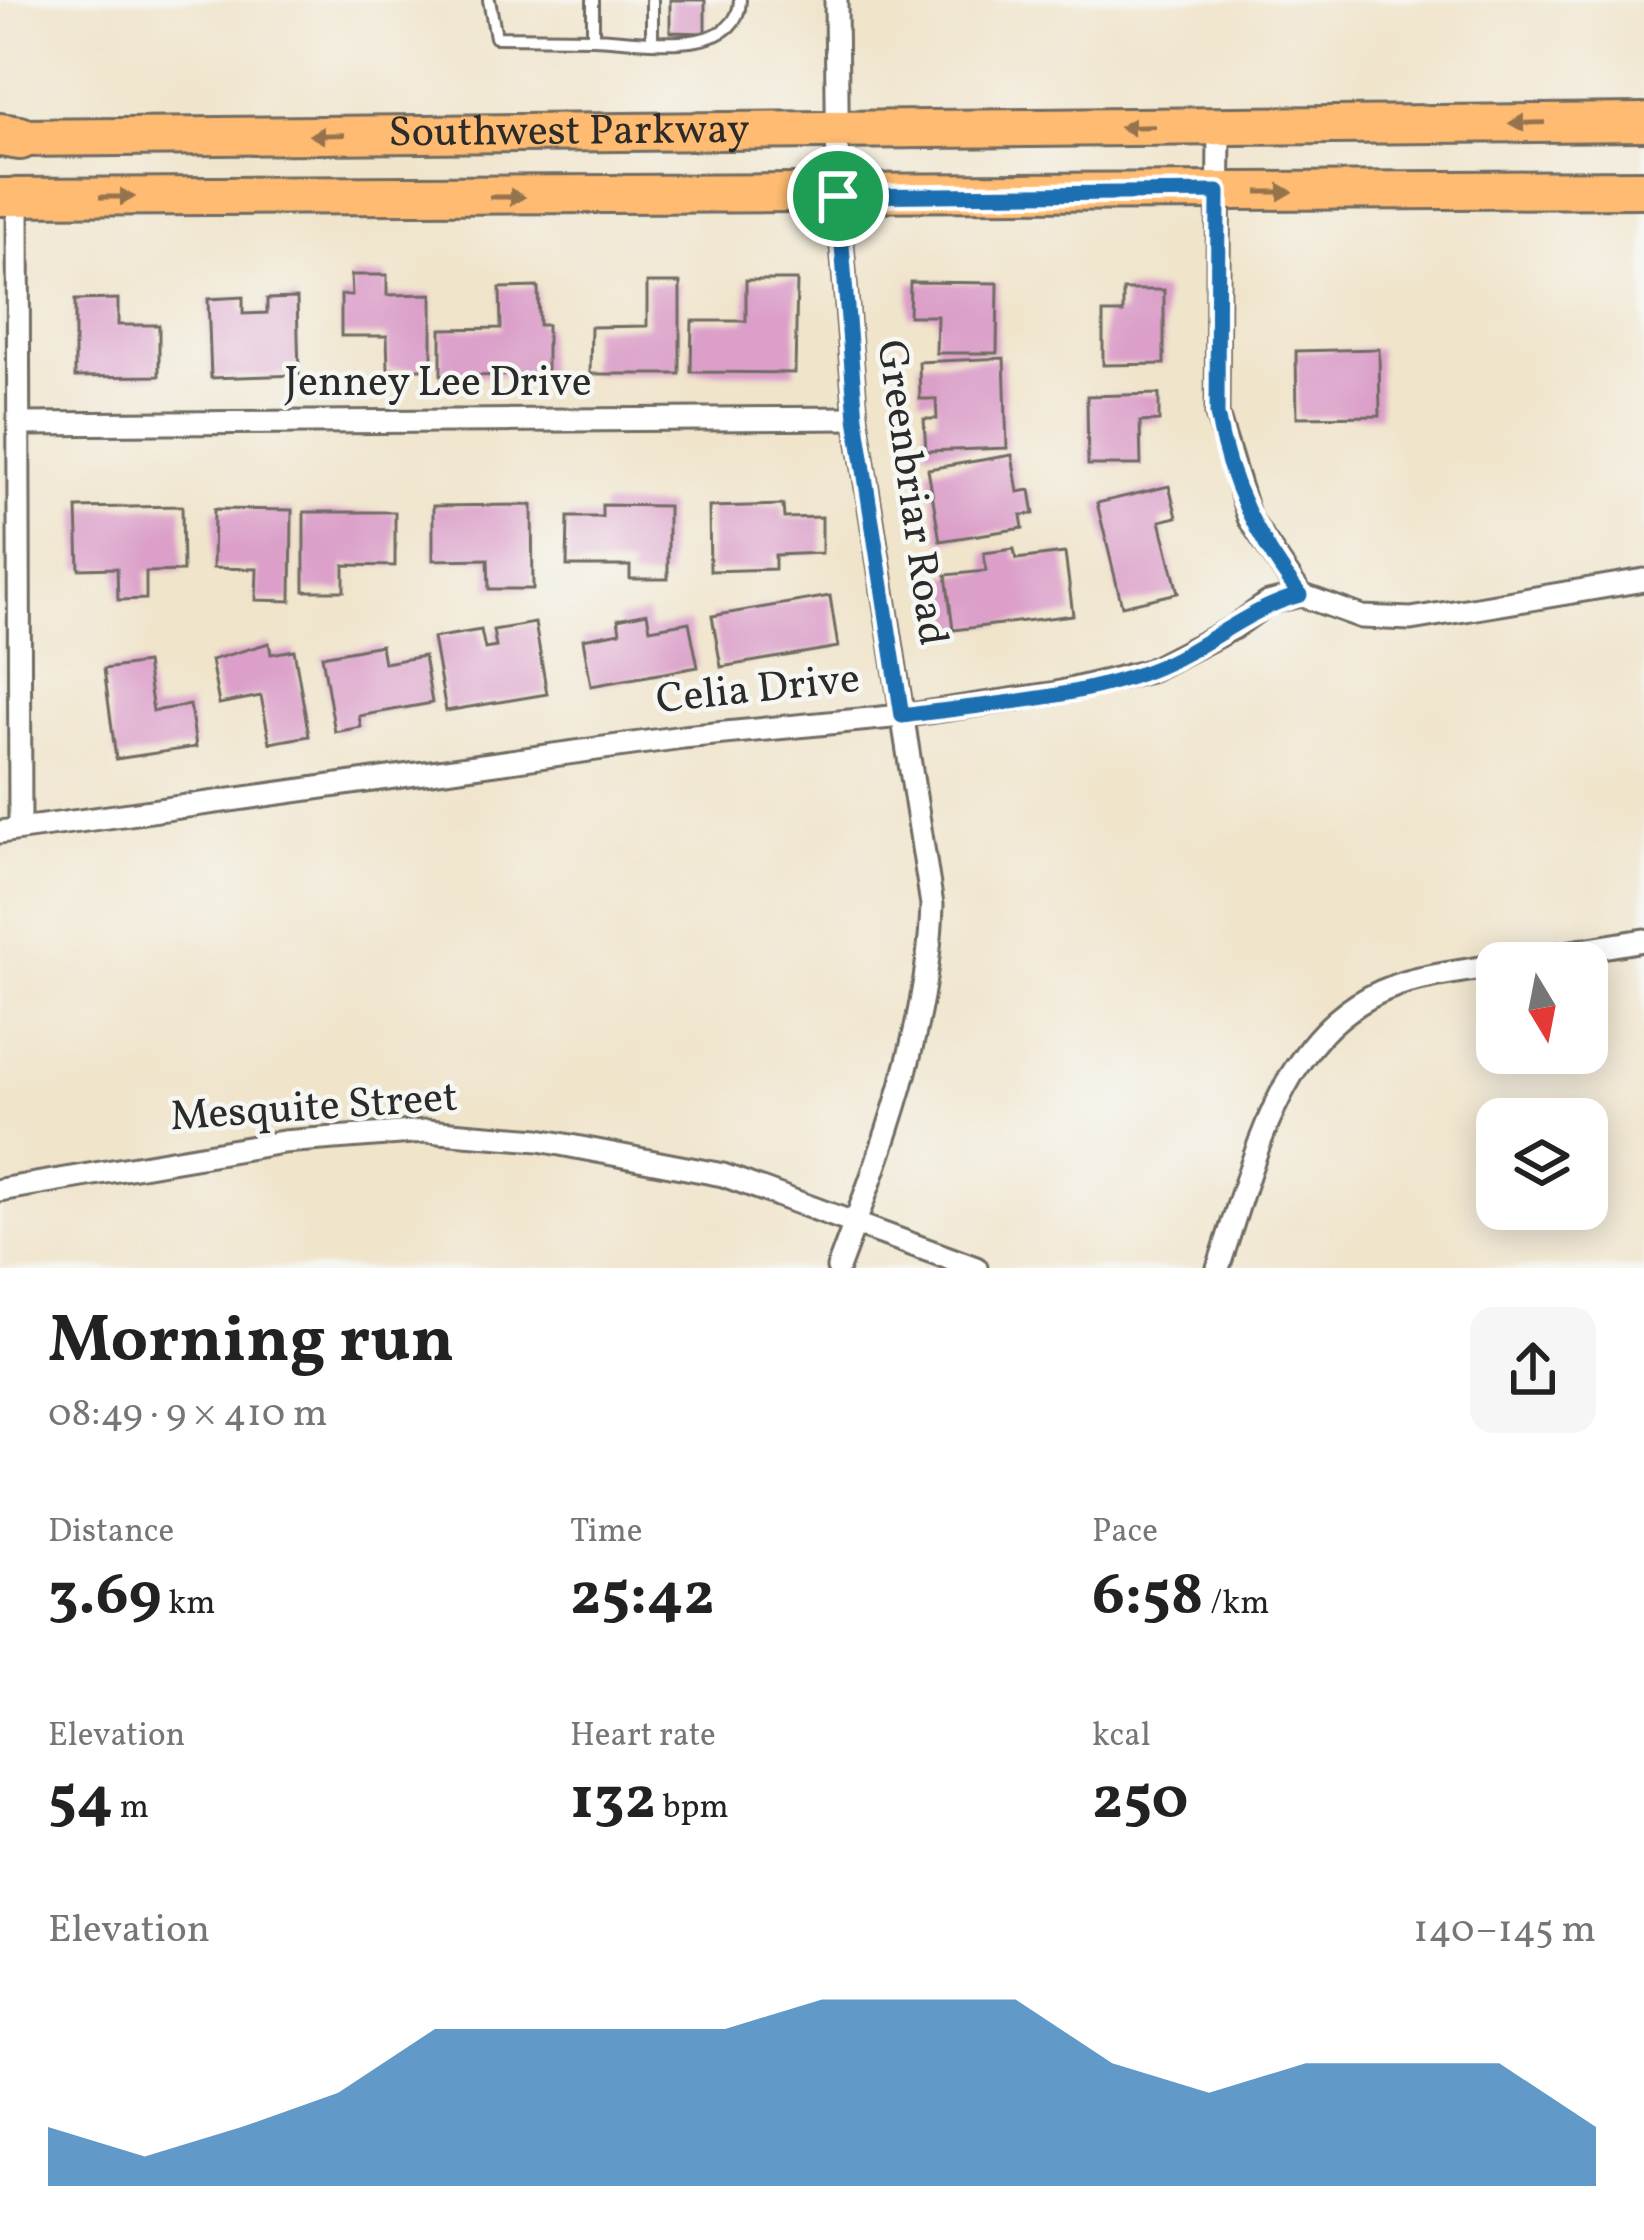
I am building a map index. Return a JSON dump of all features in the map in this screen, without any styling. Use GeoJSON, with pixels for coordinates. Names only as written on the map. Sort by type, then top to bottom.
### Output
{"type":"FeatureCollection","features":[{"type":"Feature","properties":{"kind":"main road","name":"Southwest Parkway"},"geometry":{"type":"LineString","coordinates":[[7,137],[1644,122]]}},
{"type":"Feature","properties":{"kind":"main road"},"geometry":{"type":"LineString","coordinates":[[401,198],[403,134]]}},
{"type":"Feature","properties":{"kind":"main road","name":"Southwest Parkway"},"geometry":{"type":"LineString","coordinates":[[9,197],[1644,189]]}},
{"type":"Feature","properties":{"kind":"street","name":"Greenbriar Road"},"geometry":{"type":"LineString","coordinates":[[836,0],[838,196],[856,418],[932,905],[930,970],[914,1045],[838,1268]]}},
{"type":"Feature","properties":{"kind":"street"},"geometry":{"type":"LineString","coordinates":[[1219,126],[1217,414],[1222,444],[1249,518],[1300,595],[1362,617],[1411,619],[1644,580]]}},
{"type":"Feature","properties":{"kind":"street"},"geometry":{"type":"LineString","coordinates":[[9,197],[20,424],[10,830]]}},
{"type":"Feature","properties":{"kind":"street","name":"Jenney Lee Drive"},"geometry":{"type":"LineString","coordinates":[[20,424],[856,418]]}},
{"type":"Feature","properties":{"kind":"street","name":"Celia Drive"},"geometry":{"type":"LineString","coordinates":[[10,830],[683,737],[902,716],[1058,693],[1149,671],[1233,628],[1268,603],[1300,595]]}},
{"type":"Feature","properties":{"kind":"street"},"geometry":{"type":"LineString","coordinates":[[1608,946],[1644,940]]}},
{"type":"Feature","properties":{"kind":"street"},"geometry":{"type":"LineString","coordinates":[[1218,1268],[1274,1108],[1301,1053],[1330,1024],[1367,998],[1405,983],[1476,969]]}},
{"type":"Feature","properties":{"kind":"street","name":"Mesquite Street"},"geometry":{"type":"LineString","coordinates":[[0,1190],[217,1150],[426,1131],[620,1151],[723,1175],[976,1268]]}},
{"type":"Feature","properties":{"kind":"lane"},"geometry":{"type":"LineString","coordinates":[[489,0],[496,37],[652,39],[710,39],[726,33],[739,17],[740,0]]}},
{"type":"Feature","properties":{"kind":"lane"},"geometry":{"type":"LineString","coordinates":[[592,38],[593,0]]}},
{"type":"Feature","properties":{"kind":"lane"},"geometry":{"type":"LineString","coordinates":[[652,0],[652,39]]}},
{"type":"Feature","properties":{"kind":"building"},"geometry":{"type":"Polygon","coordinates":[[[670,0],[705,0],[705,33],[670,32],[670,0]]]}},
{"type":"Feature","properties":{"kind":"building"},"geometry":{"type":"Polygon","coordinates":[[[351,275],[387,275],[387,295],[432,294],[432,369],[388,369],[387,336],[341,336],[341,295],[352,295],[351,275]]]}},
{"type":"Feature","properties":{"kind":"building"},"geometry":{"type":"Polygon","coordinates":[[[746,280],[797,280],[795,373],[691,372],[692,321],[746,321],[746,280]]]}},
{"type":"Feature","properties":{"kind":"building"},"geometry":{"type":"Polygon","coordinates":[[[910,282],[998,283],[997,353],[936,353],[937,316],[909,316],[910,282]]]}},
{"type":"Feature","properties":{"kind":"building"},"geometry":{"type":"Polygon","coordinates":[[[647,283],[680,283],[680,374],[590,374],[591,327],[647,326],[647,283]]]}},
{"type":"Feature","properties":{"kind":"building"},"geometry":{"type":"Polygon","coordinates":[[[538,287],[539,325],[547,325],[547,375],[441,376],[441,329],[501,328],[500,288],[538,287]]]}},
{"type":"Feature","properties":{"kind":"building"},"geometry":{"type":"Polygon","coordinates":[[[1123,290],[1164,290],[1164,364],[1103,365],[1103,313],[1123,313],[1123,290]]]}},
{"type":"Feature","properties":{"kind":"building"},"geometry":{"type":"Polygon","coordinates":[[[243,297],[243,314],[267,313],[267,299],[297,298],[299,375],[211,378],[208,299],[243,297]]]}},
{"type":"Feature","properties":{"kind":"building"},"geometry":{"type":"Polygon","coordinates":[[[118,299],[118,325],[159,325],[159,376],[75,377],[75,300],[118,299]]]}},
{"type":"Feature","properties":{"kind":"building"},"geometry":{"type":"Polygon","coordinates":[[[1379,349],[1380,416],[1297,417],[1296,351],[1379,349]]]}},
{"type":"Feature","properties":{"kind":"building"},"geometry":{"type":"Polygon","coordinates":[[[1004,358],[1007,448],[926,451],[924,419],[937,419],[936,399],[920,399],[919,362],[1004,358]]]}},
{"type":"Feature","properties":{"kind":"building"},"geometry":{"type":"Polygon","coordinates":[[[1159,394],[1159,421],[1140,422],[1141,465],[1088,465],[1087,396],[1159,394]]]}},
{"type":"Feature","properties":{"kind":"building"},"geometry":{"type":"Polygon","coordinates":[[[1012,455],[1018,492],[1030,490],[1034,514],[1021,515],[1023,528],[940,541],[928,469],[1012,455]]]}},
{"type":"Feature","properties":{"kind":"building"},"geometry":{"type":"Polygon","coordinates":[[[1169,486],[1177,517],[1160,521],[1178,593],[1122,606],[1097,503],[1169,486]]]}},
{"type":"Feature","properties":{"kind":"building"},"geometry":{"type":"Polygon","coordinates":[[[532,505],[533,589],[489,589],[488,559],[433,560],[433,506],[532,505]]]}},
{"type":"Feature","properties":{"kind":"building"},"geometry":{"type":"Polygon","coordinates":[[[602,505],[668,506],[668,579],[630,579],[630,566],[567,566],[568,517],[602,517],[602,505]]]}},
{"type":"Feature","properties":{"kind":"building"},"geometry":{"type":"Polygon","coordinates":[[[783,505],[784,518],[822,517],[822,553],[775,555],[775,569],[710,571],[709,507],[783,505]]]}},
{"type":"Feature","properties":{"kind":"building"},"geometry":{"type":"Polygon","coordinates":[[[182,506],[183,571],[146,572],[146,599],[118,600],[117,568],[79,569],[77,508],[182,506]]]}},
{"type":"Feature","properties":{"kind":"building"},"geometry":{"type":"Polygon","coordinates":[[[214,509],[292,510],[291,601],[256,600],[257,569],[213,568],[214,509]]]}},
{"type":"Feature","properties":{"kind":"building"},"geometry":{"type":"Polygon","coordinates":[[[304,512],[395,512],[395,566],[344,565],[344,591],[304,591],[304,512]]]}},
{"type":"Feature","properties":{"kind":"building"},"geometry":{"type":"Polygon","coordinates":[[[1014,549],[1016,559],[1065,553],[1073,615],[953,630],[946,575],[986,571],[984,553],[1014,549]]]}},
{"type":"Feature","properties":{"kind":"building"},"geometry":{"type":"Polygon","coordinates":[[[830,596],[838,647],[721,667],[712,616],[830,596]]]}},
{"type":"Feature","properties":{"kind":"building"},"geometry":{"type":"Polygon","coordinates":[[[647,613],[650,629],[689,622],[698,667],[591,686],[583,639],[620,632],[618,619],[647,613]]]}},
{"type":"Feature","properties":{"kind":"building"},"geometry":{"type":"Polygon","coordinates":[[[535,623],[547,694],[446,711],[433,638],[481,630],[485,649],[496,647],[493,630],[535,623]]]}},
{"type":"Feature","properties":{"kind":"building"},"geometry":{"type":"Polygon","coordinates":[[[269,643],[271,654],[294,650],[309,736],[270,743],[261,696],[219,704],[211,660],[269,643]]]}},
{"type":"Feature","properties":{"kind":"building"},"geometry":{"type":"Polygon","coordinates":[[[381,645],[384,663],[424,656],[432,703],[359,716],[361,727],[335,732],[322,656],[381,645]]]}},
{"type":"Feature","properties":{"kind":"building"},"geometry":{"type":"Polygon","coordinates":[[[146,663],[153,711],[190,705],[196,747],[116,759],[104,669],[146,663]]]}},
{"type":"Feature","properties":{"kind":"route"},"geometry":{"type":"LineString","coordinates":[[1218,192],[1217,414],[1222,444],[1249,518],[1300,595],[1268,603],[1233,628],[1149,671],[1058,693],[902,716],[856,418],[838,196],[1218,192]]}}]}
